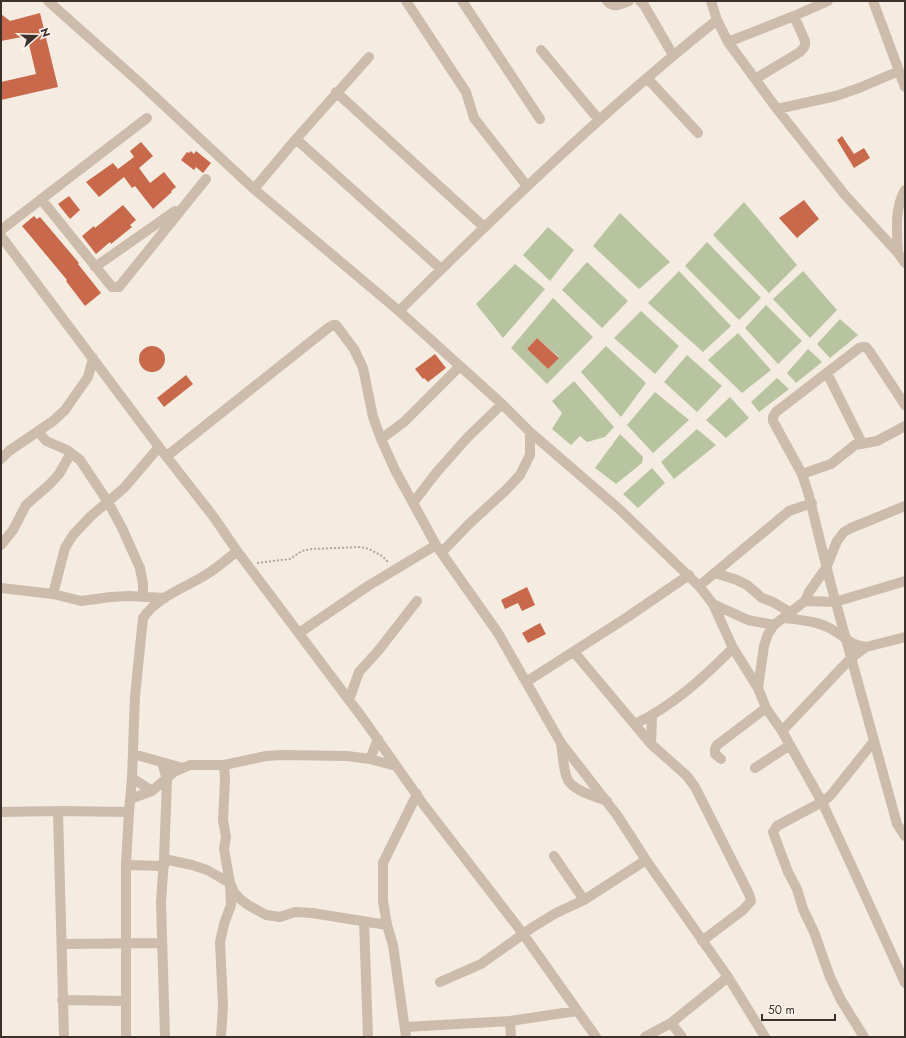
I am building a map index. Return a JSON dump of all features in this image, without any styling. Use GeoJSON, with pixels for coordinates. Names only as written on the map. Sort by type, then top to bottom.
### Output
{"type":"FeatureCollection","features":[{"type":"Feature","properties":{"kind":"street"},"geometry":{"type":"LineString","coordinates":[[48,1],[254,188],[398,310],[502,404],[530,432],[618,508],[699,586],[713,604],[733,648],[758,688],[766,708],[782,731],[822,802],[905,983]]}},
{"type":"Feature","properties":{"kind":"street"},"geometry":{"type":"LineString","coordinates":[[406,1],[466,92],[474,118],[527,186]]}},
{"type":"Feature","properties":{"kind":"street"},"geometry":{"type":"LineString","coordinates":[[462,1],[540,119]]}},
{"type":"Feature","properties":{"kind":"street"},"geometry":{"type":"LineString","coordinates":[[607,1],[613,6],[616,6],[629,1]]}},
{"type":"Feature","properties":{"kind":"street"},"geometry":{"type":"LineString","coordinates":[[640,1],[644,5],[674,55]]}},
{"type":"Feature","properties":{"kind":"street"},"geometry":{"type":"LineString","coordinates":[[711,1],[717,20],[728,42],[777,109],[845,195],[905,263]]}},
{"type":"Feature","properties":{"kind":"street"},"geometry":{"type":"LineString","coordinates":[[728,42],[828,1]]}},
{"type":"Feature","properties":{"kind":"street"},"geometry":{"type":"LineString","coordinates":[[873,1],[905,87]]}},
{"type":"Feature","properties":{"kind":"street"},"geometry":{"type":"LineString","coordinates":[[755,78],[800,52],[806,45],[794,16]]}},
{"type":"Feature","properties":{"kind":"street"},"geometry":{"type":"LineString","coordinates":[[398,310],[598,120],[717,20]]}},
{"type":"Feature","properties":{"kind":"street"},"geometry":{"type":"LineString","coordinates":[[541,50],[598,120]]}},
{"type":"Feature","properties":{"kind":"street"},"geometry":{"type":"LineString","coordinates":[[254,188],[336,92],[369,57]]}},
{"type":"Feature","properties":{"kind":"street"},"geometry":{"type":"LineString","coordinates":[[777,109],[836,96],[899,71]]}},
{"type":"Feature","properties":{"kind":"street"},"geometry":{"type":"LineString","coordinates":[[647,78],[698,133]]}},
{"type":"Feature","properties":{"kind":"street"},"geometry":{"type":"LineString","coordinates":[[336,92],[484,227]]}},
{"type":"Feature","properties":{"kind":"street"},"geometry":{"type":"LineString","coordinates":[[1,230],[147,118]]}},
{"type":"Feature","properties":{"kind":"street"},"geometry":{"type":"LineString","coordinates":[[296,138],[440,270]]}},
{"type":"Feature","properties":{"kind":"street"},"geometry":{"type":"LineString","coordinates":[[40,199],[112,287],[119,287],[206,179]]}},
{"type":"Feature","properties":{"kind":"street"},"geometry":{"type":"LineString","coordinates":[[898,254],[897,218],[899,205],[905,190]]}},
{"type":"Feature","properties":{"kind":"street"},"geometry":{"type":"LineString","coordinates":[[95,267],[185,204]]}},
{"type":"Feature","properties":{"kind":"street"},"geometry":{"type":"LineString","coordinates":[[1,236],[159,447],[213,516],[237,551],[378,739],[396,766],[523,935],[595,1036]]}},
{"type":"Feature","properties":{"kind":"street"},"geometry":{"type":"LineString","coordinates":[[167,456],[333,325],[339,328],[354,349],[363,368],[373,417],[380,439],[395,470],[439,548],[479,608],[498,633],[561,743],[607,801],[646,860],[728,977],[765,1037]]}},
{"type":"Feature","properties":{"kind":"street"},"geometry":{"type":"LineString","coordinates":[[905,405],[866,347],[863,347],[859,348],[776,412],[773,417],[773,421],[802,474],[812,503],[835,602],[897,824],[905,836]]}},
{"type":"Feature","properties":{"kind":"street"},"geometry":{"type":"LineString","coordinates":[[1,459],[59,415],[74,398],[88,376],[93,358]]}},
{"type":"Feature","properties":{"kind":"street"},"geometry":{"type":"LineString","coordinates":[[380,439],[404,422],[460,366]]}},
{"type":"Feature","properties":{"kind":"street"},"geometry":{"type":"LineString","coordinates":[[827,373],[862,444]]}},
{"type":"Feature","properties":{"kind":"street"},"geometry":{"type":"LineString","coordinates":[[413,503],[436,473],[467,438],[502,404]]}},
{"type":"Feature","properties":{"kind":"street"},"geometry":{"type":"LineString","coordinates":[[802,474],[831,464],[855,445],[877,441],[905,426]]}},
{"type":"Feature","properties":{"kind":"street"},"geometry":{"type":"LineString","coordinates":[[38,431],[46,441],[71,453],[80,460],[108,502],[122,528],[140,568],[143,584],[143,596]]}},
{"type":"Feature","properties":{"kind":"street"},"geometry":{"type":"LineString","coordinates":[[299,633],[368,586],[396,569],[439,548],[469,524],[520,475],[530,455],[530,432]]}},
{"type":"Feature","properties":{"kind":"street"},"geometry":{"type":"LineString","coordinates":[[52,594],[65,548],[73,535],[91,516],[124,488],[159,447]]}},
{"type":"Feature","properties":{"kind":"street"},"geometry":{"type":"LineString","coordinates":[[1,545],[13,530],[26,505],[55,479],[71,453]]}},
{"type":"Feature","properties":{"kind":"street"},"geometry":{"type":"LineString","coordinates":[[699,586],[766,529],[789,512],[812,503]]}},
{"type":"Feature","properties":{"kind":"street"},"geometry":{"type":"LineString","coordinates":[[758,688],[764,646],[768,634],[774,625],[805,601],[809,592],[826,568],[837,541],[844,532],[905,506]]}},
{"type":"Feature","properties":{"kind":"street"},"geometry":{"type":"LineString","coordinates":[[821,540],[837,541]]}},
{"type":"Feature","properties":{"kind":"street"},"geometry":{"type":"LineString","coordinates":[[126,1037],[126,865],[132,778],[135,696],[139,650],[144,618],[148,611],[166,598],[213,570],[237,551]]}},
{"type":"Feature","properties":{"kind":"street"},"geometry":{"type":"LineString","coordinates":[[715,573],[747,585],[762,598],[773,602],[787,616],[824,625],[834,630],[846,640],[866,648]]}},
{"type":"Feature","properties":{"kind":"street"},"geometry":{"type":"LineString","coordinates":[[526,682],[574,652],[689,575]]}},
{"type":"Feature","properties":{"kind":"street"},"geometry":{"type":"LineString","coordinates":[[805,601],[835,602],[905,581]]}},
{"type":"Feature","properties":{"kind":"street"},"geometry":{"type":"LineString","coordinates":[[1,588],[52,594],[81,601],[111,597],[143,596],[166,598]]}},
{"type":"Feature","properties":{"kind":"street"},"geometry":{"type":"LineString","coordinates":[[349,700],[359,672],[378,651],[417,601]]}},
{"type":"Feature","properties":{"kind":"street"},"geometry":{"type":"LineString","coordinates":[[713,604],[748,620],[774,625]]}},
{"type":"Feature","properties":{"kind":"street"},"geometry":{"type":"LineString","coordinates":[[782,731],[851,658],[866,648],[905,637]]}},
{"type":"Feature","properties":{"kind":"street"},"geometry":{"type":"LineString","coordinates":[[635,724],[668,706],[693,687],[733,648]]}},
{"type":"Feature","properties":{"kind":"street"},"geometry":{"type":"LineString","coordinates":[[574,652],[652,744],[687,776],[696,787],[749,894],[751,901],[743,910],[702,941]]}},
{"type":"Feature","properties":{"kind":"street"},"geometry":{"type":"LineString","coordinates":[[720,759],[715,754],[717,745],[766,708]]}},
{"type":"Feature","properties":{"kind":"street"},"geometry":{"type":"LineString","coordinates":[[652,716],[652,744]]}},
{"type":"Feature","properties":{"kind":"street"},"geometry":{"type":"LineString","coordinates":[[370,759],[378,739]]}},
{"type":"Feature","properties":{"kind":"street"},"geometry":{"type":"LineString","coordinates":[[864,1037],[841,1000],[830,977],[814,932],[803,909],[797,889],[788,872],[773,832],[777,826],[822,802],[830,796],[874,741]]}},
{"type":"Feature","properties":{"kind":"street"},"geometry":{"type":"LineString","coordinates":[[561,743],[567,779],[573,786],[580,790],[607,801]]}},
{"type":"Feature","properties":{"kind":"street"},"geometry":{"type":"LineString","coordinates":[[755,768],[790,746]]}},
{"type":"Feature","properties":{"kind":"street"},"geometry":{"type":"LineString","coordinates":[[133,754],[183,768]]}},
{"type":"Feature","properties":{"kind":"street"},"geometry":{"type":"LineString","coordinates":[[130,799],[152,791],[174,772],[190,765],[224,765],[281,755],[347,756],[370,759],[396,766]]}},
{"type":"Feature","properties":{"kind":"street"},"geometry":{"type":"LineString","coordinates":[[162,762],[166,780],[164,863],[161,902],[165,1037]]}},
{"type":"Feature","properties":{"kind":"street"},"geometry":{"type":"LineString","coordinates":[[221,1037],[223,1006],[220,942],[224,924],[231,905],[230,883],[224,849],[226,837],[224,820],[224,765]]}},
{"type":"Feature","properties":{"kind":"street"},"geometry":{"type":"LineString","coordinates":[[132,778],[152,791]]}},
{"type":"Feature","properties":{"kind":"street"},"geometry":{"type":"LineString","coordinates":[[417,794],[383,863],[383,901],[387,925],[393,945],[405,1032],[510,1021],[578,1011]]}},
{"type":"Feature","properties":{"kind":"street"},"geometry":{"type":"LineString","coordinates":[[58,811],[64,1037]]}},
{"type":"Feature","properties":{"kind":"street"},"geometry":{"type":"LineString","coordinates":[[1,812],[129,812]]}},
{"type":"Feature","properties":{"kind":"street"},"geometry":{"type":"LineString","coordinates":[[554,856],[584,900]]}},
{"type":"Feature","properties":{"kind":"street"},"geometry":{"type":"LineString","coordinates":[[440,982],[481,964],[556,913],[584,900],[646,860]]}},
{"type":"Feature","properties":{"kind":"street"},"geometry":{"type":"LineString","coordinates":[[126,865],[164,863],[192,865],[207,870],[230,883],[234,892],[240,899],[266,915],[280,916],[296,912],[312,913],[387,925]]}},
{"type":"Feature","properties":{"kind":"street"},"geometry":{"type":"LineString","coordinates":[[364,921],[368,1037]]}},
{"type":"Feature","properties":{"kind":"street"},"geometry":{"type":"LineString","coordinates":[[62,944],[162,944]]}},
{"type":"Feature","properties":{"kind":"street"},"geometry":{"type":"LineString","coordinates":[[645,1037],[671,1023],[728,977]]}},
{"type":"Feature","properties":{"kind":"street"},"geometry":{"type":"LineString","coordinates":[[62,1000],[126,1001]]}},
{"type":"Feature","properties":{"kind":"street"},"geometry":{"type":"LineString","coordinates":[[510,1021],[511,1037]]}},
{"type":"Feature","properties":{"kind":"street"},"geometry":{"type":"LineString","coordinates":[[671,1023],[682,1037]]}},
{"type":"Feature","properties":{"kind":"path"},"geometry":{"type":"LineString","coordinates":[[247,564],[278,562],[290,559],[302,551],[311,549],[360,547],[369,549],[382,556],[396,569]]}},
{"type":"Feature","properties":{"kind":"green space"},"geometry":{"type":"Polygon","coordinates":[[[744,202],[797,265],[769,293],[713,235],[744,202]]]}},
{"type":"Feature","properties":{"kind":"green space"},"geometry":{"type":"Polygon","coordinates":[[[620,213],[670,262],[639,289],[593,246],[620,213]]]}},
{"type":"Feature","properties":{"kind":"green space"},"geometry":{"type":"Polygon","coordinates":[[[548,227],[574,250],[550,281],[523,255],[548,227]]]}},
{"type":"Feature","properties":{"kind":"green space"},"geometry":{"type":"Polygon","coordinates":[[[707,242],[761,298],[739,320],[685,266],[707,242]]]}},
{"type":"Feature","properties":{"kind":"green space"},"geometry":{"type":"Polygon","coordinates":[[[587,262],[628,301],[602,328],[562,290],[587,262]]]}},
{"type":"Feature","properties":{"kind":"green space"},"geometry":{"type":"Polygon","coordinates":[[[515,264],[545,289],[503,338],[476,304],[515,264]]]}},
{"type":"Feature","properties":{"kind":"green space"},"geometry":{"type":"Polygon","coordinates":[[[679,271],[731,326],[703,352],[648,303],[679,271]]]}},
{"type":"Feature","properties":{"kind":"green space"},"geometry":{"type":"Polygon","coordinates":[[[803,271],[837,310],[810,338],[773,299],[803,271]]]}},
{"type":"Feature","properties":{"kind":"green space"},"geometry":{"type":"Polygon","coordinates":[[[553,298],[593,337],[547,384],[511,348],[553,298]],[[537,338],[527,349],[548,369],[559,357],[537,338]]]}},
{"type":"Feature","properties":{"kind":"green space"},"geometry":{"type":"Polygon","coordinates":[[[766,305],[802,341],[778,364],[745,328],[766,305]]]}},
{"type":"Feature","properties":{"kind":"green space"},"geometry":{"type":"Polygon","coordinates":[[[641,311],[679,346],[655,374],[614,338],[641,311]]]}},
{"type":"Feature","properties":{"kind":"green space"},"geometry":{"type":"Polygon","coordinates":[[[840,319],[858,335],[830,358],[817,344],[840,319]]]}},
{"type":"Feature","properties":{"kind":"green space"},"geometry":{"type":"Polygon","coordinates":[[[738,333],[771,370],[742,393],[708,360],[738,333]]]}},
{"type":"Feature","properties":{"kind":"green space"},"geometry":{"type":"Polygon","coordinates":[[[606,346],[646,383],[621,417],[581,372],[606,346]]]}},
{"type":"Feature","properties":{"kind":"green space"},"geometry":{"type":"Polygon","coordinates":[[[808,349],[822,362],[796,383],[787,373],[808,349]]]}},
{"type":"Feature","properties":{"kind":"green space"},"geometry":{"type":"Polygon","coordinates":[[[687,355],[722,386],[697,412],[664,382],[687,355]]]}},
{"type":"Feature","properties":{"kind":"green space"},"geometry":{"type":"Polygon","coordinates":[[[777,378],[789,389],[759,412],[751,402],[777,378]]]}},
{"type":"Feature","properties":{"kind":"green space"},"geometry":{"type":"Polygon","coordinates":[[[574,381],[614,427],[605,437],[587,442],[580,436],[571,445],[552,429],[562,413],[552,401],[574,381]]]}},
{"type":"Feature","properties":{"kind":"green space"},"geometry":{"type":"Polygon","coordinates":[[[655,392],[689,420],[653,453],[627,425],[655,392]]]}},
{"type":"Feature","properties":{"kind":"green space"},"geometry":{"type":"Polygon","coordinates":[[[730,397],[749,418],[726,438],[706,420],[730,397]]]}},
{"type":"Feature","properties":{"kind":"green space"},"geometry":{"type":"Polygon","coordinates":[[[697,429],[716,445],[674,479],[661,462],[697,429]]]}},
{"type":"Feature","properties":{"kind":"green space"},"geometry":{"type":"Polygon","coordinates":[[[620,434],[643,457],[642,463],[616,484],[595,468],[620,434]]]}},
{"type":"Feature","properties":{"kind":"green space"},"geometry":{"type":"Polygon","coordinates":[[[652,468],[665,483],[638,508],[623,494],[652,468]]]}},
{"type":"Feature","properties":{"kind":"building"},"geometry":{"type":"Polygon","coordinates":[[[40,13],[58,87],[1,100],[1,82],[36,74],[27,36],[1,41],[1,14],[10,21],[40,13]]]}},
{"type":"Feature","properties":{"kind":"building"},"geometry":{"type":"Polygon","coordinates":[[[842,136],[854,154],[864,148],[870,158],[854,168],[837,140],[842,136]]]}},
{"type":"Feature","properties":{"kind":"building"},"geometry":{"type":"Polygon","coordinates":[[[141,142],[153,156],[139,168],[150,183],[164,172],[176,187],[153,209],[135,186],[132,188],[124,177],[99,197],[86,182],[113,163],[118,169],[134,157],[130,151],[141,142]]]}},
{"type":"Feature","properties":{"kind":"building"},"geometry":{"type":"Polygon","coordinates":[[[191,151],[194,154],[196,151],[211,163],[203,173],[196,167],[194,170],[181,160],[187,152],[189,153],[191,151]]]}},
{"type":"Feature","properties":{"kind":"building"},"geometry":{"type":"Polygon","coordinates":[[[69,196],[80,210],[70,219],[58,204],[69,196]]]}},
{"type":"Feature","properties":{"kind":"building"},"geometry":{"type":"Polygon","coordinates":[[[804,200],[819,219],[797,238],[779,218],[804,200]]]}},
{"type":"Feature","properties":{"kind":"building"},"geometry":{"type":"Polygon","coordinates":[[[123,205],[136,220],[130,225],[132,227],[111,244],[110,242],[96,254],[82,236],[94,226],[95,228],[123,205]]]}},
{"type":"Feature","properties":{"kind":"building"},"geometry":{"type":"Polygon","coordinates":[[[34,216],[37,219],[40,217],[79,263],[78,264],[101,293],[85,306],[66,281],[67,280],[22,226],[34,216]]]}},
{"type":"Feature","properties":{"kind":"building"},"geometry":{"type":"Polygon","coordinates":[[[537,338],[559,358],[548,369],[527,349],[537,338]]]}},
{"type":"Feature","properties":{"kind":"building"},"geometry":{"type":"Polygon","coordinates":[[[152,346],[161,350],[165,359],[161,368],[152,372],[143,368],[139,359],[143,350],[152,346]]]}},
{"type":"Feature","properties":{"kind":"building"},"geometry":{"type":"Polygon","coordinates":[[[435,354],[446,368],[428,382],[424,378],[423,379],[415,369],[435,354]]]}},
{"type":"Feature","properties":{"kind":"building"},"geometry":{"type":"Polygon","coordinates":[[[186,375],[193,384],[164,407],[157,398],[186,375]]]}},
{"type":"Feature","properties":{"kind":"building"},"geometry":{"type":"Polygon","coordinates":[[[527,587],[535,605],[522,611],[518,603],[505,609],[501,600],[527,587]]]}},
{"type":"Feature","properties":{"kind":"building"},"geometry":{"type":"Polygon","coordinates":[[[540,623],[546,634],[528,643],[522,633],[540,623]]]}}]}
